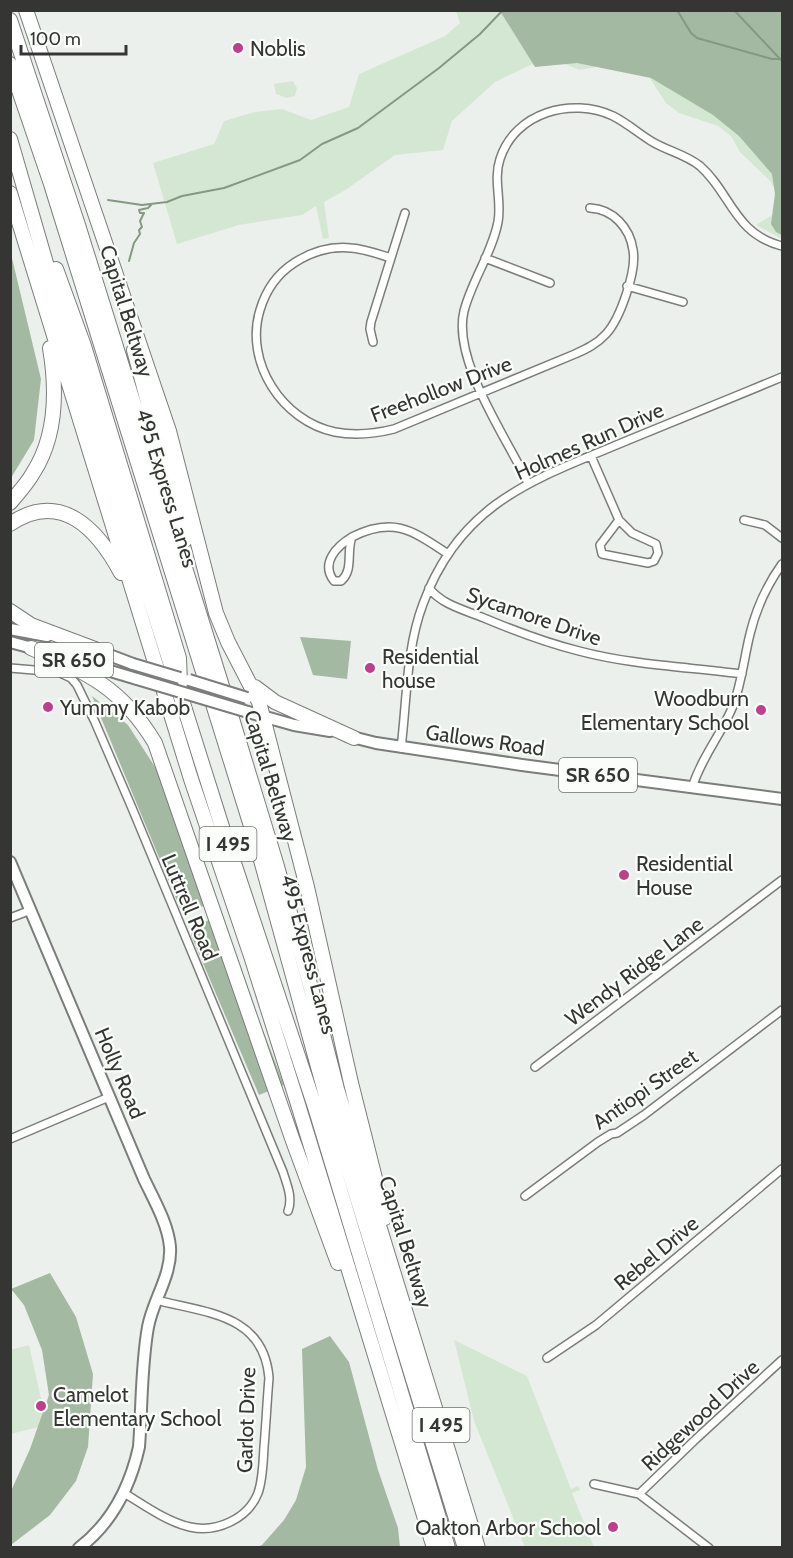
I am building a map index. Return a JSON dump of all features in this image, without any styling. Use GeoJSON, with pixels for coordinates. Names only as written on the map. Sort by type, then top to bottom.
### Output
{"type":"FeatureCollection","features":[{"type":"Feature","properties":{"kind":"highway"},"geometry":{"type":"LineString","coordinates":[[26,10],[169,431],[216,613],[228,642],[249,681],[260,693],[354,738]]}},
{"type":"Feature","properties":{"kind":"highway","name":"Capital Beltway"},"geometry":{"type":"LineString","coordinates":[[10,20],[78,225],[268,837],[337,1089],[478,1548]]}},
{"type":"Feature","properties":{"kind":"highway","name":"495 Express Lanes"},"geometry":{"type":"LineString","coordinates":[[10,64],[51,184],[256,843],[327,1103],[465,1548]]}},
{"type":"Feature","properties":{"kind":"highway"},"geometry":{"type":"LineString","coordinates":[[10,138],[84,346],[185,664]]}},
{"type":"Feature","properties":{"kind":"highway","name":"495 Express Lanes"},"geometry":{"type":"LineString","coordinates":[[10,138],[68,339],[215,807],[321,1128],[448,1548]]}},
{"type":"Feature","properties":{"kind":"highway"},"geometry":{"type":"LineString","coordinates":[[51,184],[99,376],[185,664],[183,683]]}},
{"type":"Feature","properties":{"kind":"highway","name":"I 495"},"geometry":{"type":"LineString","coordinates":[[10,193],[134,597],[191,779],[258,978],[434,1548]]}},
{"type":"Feature","properties":{"kind":"highway"},"geometry":{"type":"LineString","coordinates":[[102,232],[268,837]]}},
{"type":"Feature","properties":{"kind":"highway"},"geometry":{"type":"LineString","coordinates":[[10,503],[42,457],[51,429],[54,407],[55,387],[52,359],[38,284]]}},
{"type":"Feature","properties":{"kind":"highway"},"geometry":{"type":"LineString","coordinates":[[10,524],[20,518],[46,511],[63,513],[73,518],[93,531],[100,539],[134,597]]}},
{"type":"Feature","properties":{"kind":"highway"},"geometry":{"type":"LineString","coordinates":[[10,611],[31,625],[95,649]]}},
{"type":"Feature","properties":{"kind":"highway"},"geometry":{"type":"LineString","coordinates":[[31,648],[93,676],[114,691],[132,710],[155,743],[289,1131],[375,1356]]}},
{"type":"Feature","properties":{"kind":"highway"},"geometry":{"type":"LineString","coordinates":[[249,681],[253,700],[263,717],[307,887],[403,1302]]}},
{"type":"Feature","properties":{"kind":"main road","name":"Gallows Road"},"geometry":{"type":"LineString","coordinates":[[10,629],[95,649],[263,717],[327,730]]}},
{"type":"Feature","properties":{"kind":"main road","name":"Gallows Road"},"geometry":{"type":"LineString","coordinates":[[10,642],[137,678],[183,683],[253,700],[327,730],[401,748],[783,799]]}},
{"type":"Feature","properties":{"kind":"main road","name":"Holly Road"},"geometry":{"type":"LineString","coordinates":[[10,862],[168,1233],[170,1249],[169,1264],[148,1330],[139,1447],[135,1462],[124,1493],[108,1520],[79,1548]]}},
{"type":"Feature","properties":{"kind":"street"},"geometry":{"type":"LineString","coordinates":[[528,483],[482,393],[465,353],[462,323],[466,305],[499,219],[498,164],[509,139],[523,125],[540,115],[578,108],[600,111],[612,116],[651,142],[691,159],[708,174],[744,224],[760,236],[783,246]]}},
{"type":"Feature","properties":{"kind":"street","name":"Freehollow Drive"},"geometry":{"type":"LineString","coordinates":[[391,258],[359,249],[329,249],[304,257],[292,264],[276,279],[262,303],[256,328],[260,362],[271,386],[289,407],[309,422],[326,429],[357,435],[380,433],[482,393],[597,343],[614,324],[634,257],[629,236],[618,220],[610,214],[590,208]]}},
{"type":"Feature","properties":{"kind":"street"},"geometry":{"type":"LineString","coordinates":[[373,342],[371,322],[405,213]]}},
{"type":"Feature","properties":{"kind":"street"},"geometry":{"type":"LineString","coordinates":[[485,258],[550,283]]}},
{"type":"Feature","properties":{"kind":"street"},"geometry":{"type":"LineString","coordinates":[[627,286],[683,302]]}},
{"type":"Feature","properties":{"kind":"street","name":"Holmes Run Drive"},"geometry":{"type":"LineString","coordinates":[[401,748],[413,641],[429,588],[448,554],[469,528],[494,505],[528,483],[783,377]]}},
{"type":"Feature","properties":{"kind":"street"},"geometry":{"type":"LineString","coordinates":[[591,456],[619,520],[632,533],[656,544],[658,553],[654,561],[648,563],[602,554],[601,543],[619,520]]}},
{"type":"Feature","properties":{"kind":"street"},"geometry":{"type":"LineString","coordinates":[[744,520],[765,525],[783,538]]}},
{"type":"Feature","properties":{"kind":"street"},"geometry":{"type":"LineString","coordinates":[[352,537],[348,549],[347,576],[341,581],[333,581],[329,572],[330,560],[337,548],[352,537],[374,528],[394,526],[417,533],[448,554]]}},
{"type":"Feature","properties":{"kind":"street"},"geometry":{"type":"LineString","coordinates":[[692,788],[701,763],[724,725],[738,690],[755,616],[769,585],[783,564]]}},
{"type":"Feature","properties":{"kind":"street","name":"Sycamore Drive"},"geometry":{"type":"LineString","coordinates":[[429,588],[446,603],[523,634],[581,652],[621,660],[742,674]]}},
{"type":"Feature","properties":{"kind":"street","name":"Luttrell Road"},"geometry":{"type":"LineString","coordinates":[[10,668],[58,672],[71,678],[77,685],[132,808],[283,1172],[290,1193],[291,1204],[288,1211]]}},
{"type":"Feature","properties":{"kind":"street","name":"Wendy Ridge Lane"},"geometry":{"type":"LineString","coordinates":[[535,1067],[783,880]]}},
{"type":"Feature","properties":{"kind":"street"},"geometry":{"type":"LineString","coordinates":[[10,918],[31,910]]}},
{"type":"Feature","properties":{"kind":"street","name":"Antiopi Street"},"geometry":{"type":"LineString","coordinates":[[525,1196],[598,1142],[625,1128],[783,1010]]}},
{"type":"Feature","properties":{"kind":"street"},"geometry":{"type":"LineString","coordinates":[[10,1139],[109,1097]]}},
{"type":"Feature","properties":{"kind":"street","name":"Rebel Drive"},"geometry":{"type":"LineString","coordinates":[[547,1358],[577,1340],[596,1325],[783,1168]]}},
{"type":"Feature","properties":{"kind":"street","name":"Garlot Drive"},"geometry":{"type":"LineString","coordinates":[[124,1493],[182,1524],[201,1528],[222,1525],[240,1516],[253,1503],[260,1486],[269,1378],[262,1349],[251,1333],[234,1321],[156,1300]]}},
{"type":"Feature","properties":{"kind":"street","name":"Ridgewood Drive"},"geometry":{"type":"LineString","coordinates":[[639,1494],[783,1360]]}},
{"type":"Feature","properties":{"kind":"street"},"geometry":{"type":"LineString","coordinates":[[594,1484],[639,1494],[709,1548]]}},
{"type":"Feature","properties":{"kind":"green space"},"geometry":{"type":"Polygon","coordinates":[[[456,11],[782,11],[782,239],[756,225],[779,211],[776,191],[770,181],[740,152],[731,136],[718,126],[679,113],[666,103],[649,77],[611,64],[580,70],[547,57],[495,82],[452,121],[443,150],[395,155],[347,189],[324,202],[329,238],[323,239],[316,206],[302,215],[239,225],[177,244],[153,163],[214,144],[224,121],[255,112],[282,109],[311,120],[349,107],[359,74],[445,36],[460,23],[456,11]]]}},
{"type":"Feature","properties":{"kind":"green space"},"geometry":{"type":"Polygon","coordinates":[[[500,11],[782,11],[782,235],[776,232],[771,224],[775,194],[772,174],[739,136],[713,115],[651,78],[577,63],[535,67],[500,11]]]}},
{"type":"Feature","properties":{"kind":"green space"},"geometry":{"type":"Polygon","coordinates":[[[293,81],[297,88],[295,96],[287,98],[276,94],[274,84],[293,81]]]}},
{"type":"Feature","properties":{"kind":"green space"},"geometry":{"type":"Polygon","coordinates":[[[11,254],[41,379],[34,440],[11,478],[11,254]]]}},
{"type":"Feature","properties":{"kind":"green space"},"geometry":{"type":"Polygon","coordinates":[[[300,637],[351,641],[347,679],[313,675],[300,637]]]}},
{"type":"Feature","properties":{"kind":"green space"},"geometry":{"type":"Polygon","coordinates":[[[92,696],[128,725],[157,770],[213,902],[189,912],[180,908],[92,696]]]}},
{"type":"Feature","properties":{"kind":"green space"},"geometry":{"type":"Polygon","coordinates":[[[219,916],[284,1085],[259,1095],[191,935],[194,926],[219,916]]]}},
{"type":"Feature","properties":{"kind":"green space"},"geometry":{"type":"Polygon","coordinates":[[[50,1273],[76,1317],[93,1374],[88,1447],[76,1481],[50,1515],[11,1545],[11,1491],[30,1449],[49,1395],[42,1350],[24,1305],[11,1289],[50,1273]]]}},
{"type":"Feature","properties":{"kind":"green space"},"geometry":{"type":"Polygon","coordinates":[[[330,1336],[349,1362],[378,1470],[398,1528],[400,1547],[257,1547],[262,1545],[284,1520],[296,1500],[306,1467],[302,1349],[330,1336]]]}},
{"type":"Feature","properties":{"kind":"green space"},"geometry":{"type":"Polygon","coordinates":[[[454,1340],[527,1376],[571,1489],[578,1486],[580,1490],[572,1493],[594,1547],[525,1547],[474,1421],[454,1340]]]}},
{"type":"Feature","properties":{"kind":"green space"},"geometry":{"type":"Polygon","coordinates":[[[29,1345],[47,1425],[11,1434],[10,1350],[29,1345]]]}},
{"type":"Feature","properties":{"kind":"waterway"},"geometry":{"type":"LineString","coordinates":[[108,200],[142,205],[167,202],[182,196],[224,188],[300,160],[322,144],[358,128],[439,68],[480,34],[503,10]]}},
{"type":"Feature","properties":{"kind":"waterway"},"geometry":{"type":"LineString","coordinates":[[677,10],[691,33],[697,38],[772,59],[780,59]]}},
{"type":"Feature","properties":{"kind":"waterway"},"geometry":{"type":"LineString","coordinates":[[734,10],[782,61]]}},
{"type":"Feature","properties":{"kind":"waterway"},"geometry":{"type":"LineString","coordinates":[[129,261],[142,227],[140,221],[144,213],[140,213],[139,210],[151,205]]}},
{"type":"Feature","properties":{"kind":"place","name":"Noblis"},"geometry":{"type":"Point","coordinates":[238,48]}},
{"type":"Feature","properties":{"kind":"place","name":"Residential house"},"geometry":{"type":"Point","coordinates":[370,668]}},
{"type":"Feature","properties":{"kind":"place","name":"Yummy Kabob"},"geometry":{"type":"Point","coordinates":[48,707]}},
{"type":"Feature","properties":{"kind":"place","name":"Woodburn Elementary School"},"geometry":{"type":"Point","coordinates":[761,710]}},
{"type":"Feature","properties":{"kind":"place","name":"Residential House"},"geometry":{"type":"Point","coordinates":[624,875]}},
{"type":"Feature","properties":{"kind":"place","name":"Camelot Elementary School"},"geometry":{"type":"Point","coordinates":[41,1406]}},
{"type":"Feature","properties":{"kind":"place","name":"Oakton Arbor School"},"geometry":{"type":"Point","coordinates":[613,1527]}}]}
